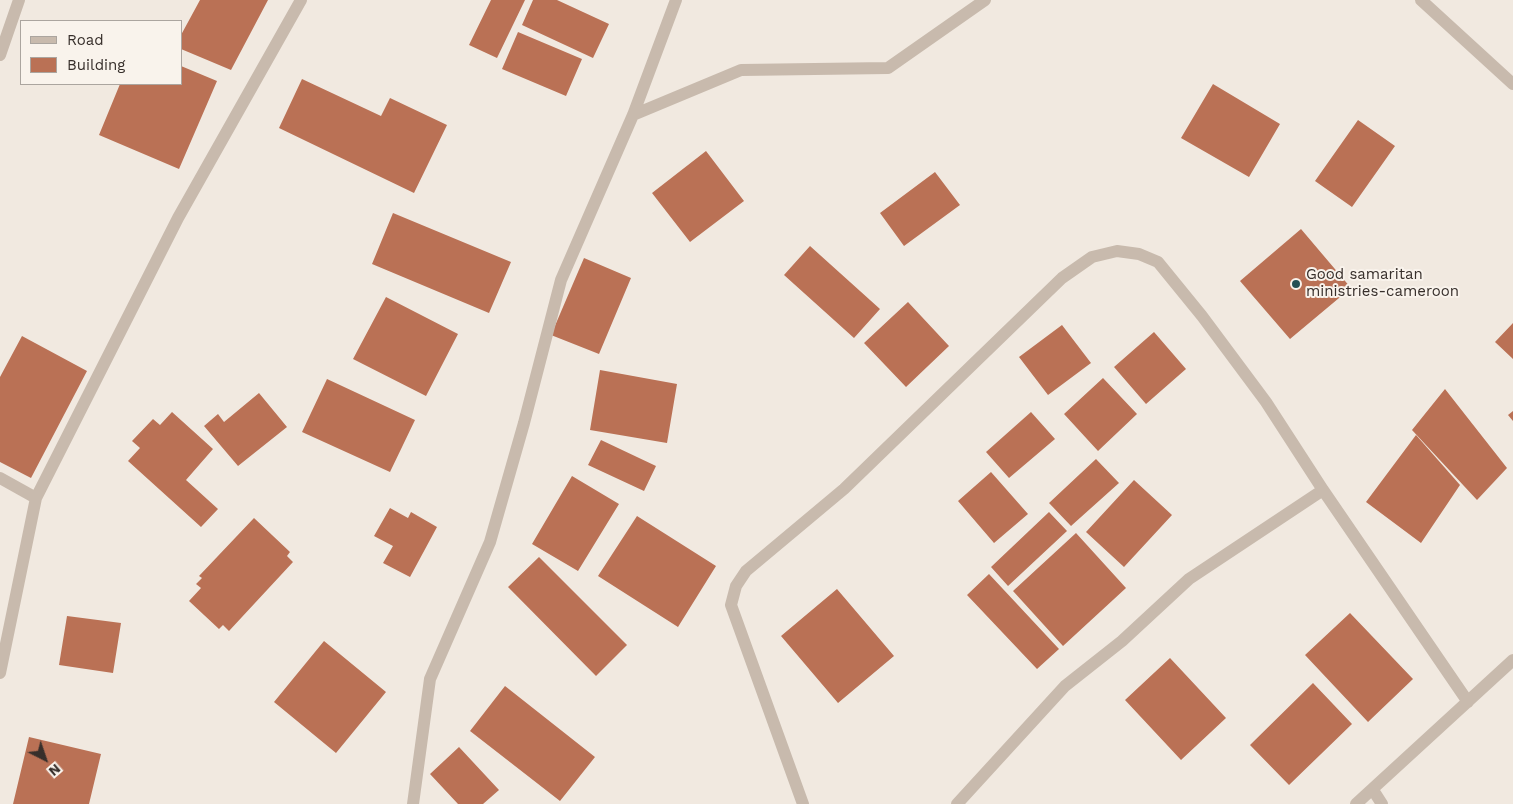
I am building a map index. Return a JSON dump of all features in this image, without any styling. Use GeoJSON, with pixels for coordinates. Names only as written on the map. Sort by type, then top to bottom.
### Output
{"type":"FeatureCollection","features":[{"type":"Feature","properties":{"kind":"street"},"geometry":{"type":"LineString","coordinates":[[0,55],[19,0]]}},
{"type":"Feature","properties":{"kind":"street"},"geometry":{"type":"LineString","coordinates":[[0,673],[36,498],[178,218],[301,0]]}},
{"type":"Feature","properties":{"kind":"street"},"geometry":{"type":"LineString","coordinates":[[413,804],[430,679],[490,542],[524,423],[561,280],[633,115],[676,0]]}},
{"type":"Feature","properties":{"kind":"street"},"geometry":{"type":"LineString","coordinates":[[633,115],[741,70],[888,68],[985,0]]}},
{"type":"Feature","properties":{"kind":"street"},"geometry":{"type":"LineString","coordinates":[[1421,0],[1513,84]]}},
{"type":"Feature","properties":{"kind":"street"},"geometry":{"type":"LineString","coordinates":[[803,804],[731,605],[736,586],[746,571],[844,489],[1062,278],[1092,257],[1117,251],[1139,254],[1158,262],[1202,316],[1266,402],[1323,490],[1468,702]]}},
{"type":"Feature","properties":{"kind":"street"},"geometry":{"type":"LineString","coordinates":[[0,478],[36,498]]}},
{"type":"Feature","properties":{"kind":"street"},"geometry":{"type":"LineString","coordinates":[[957,804],[1065,686],[1122,641],[1189,579],[1323,490]]}},
{"type":"Feature","properties":{"kind":"street"},"geometry":{"type":"LineString","coordinates":[[1356,804],[1513,660]]}},
{"type":"Feature","properties":{"kind":"street"},"geometry":{"type":"LineString","coordinates":[[1373,790],[1382,804]]}},
{"type":"Feature","properties":{"kind":"building"},"geometry":{"type":"Polygon","coordinates":[[[200,0],[268,0],[231,70],[182,49],[182,33],[200,0]]]}},
{"type":"Feature","properties":{"kind":"building"},"geometry":{"type":"Polygon","coordinates":[[[491,0],[525,0],[497,58],[469,45],[491,0]]]}},
{"type":"Feature","properties":{"kind":"building"},"geometry":{"type":"Polygon","coordinates":[[[533,0],[557,0],[609,24],[593,58],[522,25],[533,0]]]}},
{"type":"Feature","properties":{"kind":"building"},"geometry":{"type":"Polygon","coordinates":[[[518,32],[582,59],[566,96],[502,69],[518,32]]]}},
{"type":"Feature","properties":{"kind":"building"},"geometry":{"type":"Polygon","coordinates":[[[182,66],[217,81],[179,169],[99,135],[120,85],[182,85],[182,66]]]}},
{"type":"Feature","properties":{"kind":"building"},"geometry":{"type":"Polygon","coordinates":[[[302,79],[381,116],[390,98],[447,125],[414,193],[279,128],[302,79]]]}},
{"type":"Feature","properties":{"kind":"building"},"geometry":{"type":"Polygon","coordinates":[[[1213,84],[1280,124],[1249,177],[1181,138],[1213,84]]]}},
{"type":"Feature","properties":{"kind":"building"},"geometry":{"type":"Polygon","coordinates":[[[1358,120],[1395,146],[1352,207],[1315,181],[1358,120]]]}},
{"type":"Feature","properties":{"kind":"building"},"geometry":{"type":"Polygon","coordinates":[[[706,151],[744,201],[690,242],[652,193],[706,151]]]}},
{"type":"Feature","properties":{"kind":"building"},"geometry":{"type":"Polygon","coordinates":[[[935,172],[960,205],[904,246],[880,213],[935,172]]]}},
{"type":"Feature","properties":{"kind":"building"},"geometry":{"type":"Polygon","coordinates":[[[393,213],[511,262],[489,313],[372,264],[393,213]]]}},
{"type":"Feature","properties":{"kind":"building","name":"Good samaritan ministries-cameroon"},"geometry":{"type":"Polygon","coordinates":[[[1301,229],[1351,288],[1290,339],[1240,281],[1301,229]]]}},
{"type":"Feature","properties":{"kind":"building"},"geometry":{"type":"Polygon","coordinates":[[[810,246],[880,309],[854,338],[784,275],[810,246]]]}},
{"type":"Feature","properties":{"kind":"building"},"geometry":{"type":"Polygon","coordinates":[[[584,258],[631,278],[599,354],[551,335],[584,258]]]}},
{"type":"Feature","properties":{"kind":"building"},"geometry":{"type":"Polygon","coordinates":[[[386,297],[458,334],[426,396],[353,359],[386,297]]]}},
{"type":"Feature","properties":{"kind":"building"},"geometry":{"type":"Polygon","coordinates":[[[908,302],[949,346],[906,387],[864,343],[908,302]]]}},
{"type":"Feature","properties":{"kind":"building"},"geometry":{"type":"Polygon","coordinates":[[[1513,323],[1513,359],[1495,342],[1513,323]]]}},
{"type":"Feature","properties":{"kind":"building"},"geometry":{"type":"Polygon","coordinates":[[[1062,325],[1091,363],[1048,395],[1019,357],[1062,325]]]}},
{"type":"Feature","properties":{"kind":"building"},"geometry":{"type":"Polygon","coordinates":[[[1154,332],[1186,369],[1146,404],[1114,367],[1154,332]]]}},
{"type":"Feature","properties":{"kind":"building"},"geometry":{"type":"Polygon","coordinates":[[[22,336],[87,371],[31,478],[0,462],[0,377],[22,336]]]}},
{"type":"Feature","properties":{"kind":"building"},"geometry":{"type":"Polygon","coordinates":[[[600,370],[677,384],[667,443],[590,430],[600,370]]]}},
{"type":"Feature","properties":{"kind":"building"},"geometry":{"type":"Polygon","coordinates":[[[1103,378],[1137,414],[1098,451],[1064,414],[1103,378]]]}},
{"type":"Feature","properties":{"kind":"building"},"geometry":{"type":"Polygon","coordinates":[[[327,379],[415,420],[390,472],[302,432],[327,379]]]}},
{"type":"Feature","properties":{"kind":"building"},"geometry":{"type":"Polygon","coordinates":[[[1445,389],[1507,468],[1477,500],[1412,430],[1445,389]]]}},
{"type":"Feature","properties":{"kind":"building"},"geometry":{"type":"Polygon","coordinates":[[[259,393],[287,427],[238,466],[204,426],[218,414],[224,422],[259,393]]]}},
{"type":"Feature","properties":{"kind":"building"},"geometry":{"type":"Polygon","coordinates":[[[1513,411],[1513,421],[1508,415],[1513,411]]]}},
{"type":"Feature","properties":{"kind":"building"},"geometry":{"type":"Polygon","coordinates":[[[172,412],[213,449],[186,480],[218,509],[201,527],[128,461],[140,448],[132,441],[153,419],[160,425],[172,412]]]}},
{"type":"Feature","properties":{"kind":"building"},"geometry":{"type":"Polygon","coordinates":[[[1031,412],[1055,439],[1009,478],[986,452],[1031,412]]]}},
{"type":"Feature","properties":{"kind":"building"},"geometry":{"type":"Polygon","coordinates":[[[1416,435],[1460,485],[1421,543],[1366,502],[1416,435]]]}},
{"type":"Feature","properties":{"kind":"building"},"geometry":{"type":"Polygon","coordinates":[[[601,440],[656,466],[644,491],[588,465],[601,440]]]}},
{"type":"Feature","properties":{"kind":"building"},"geometry":{"type":"Polygon","coordinates":[[[1096,459],[1119,483],[1071,526],[1049,503],[1096,459]]]}},
{"type":"Feature","properties":{"kind":"building"},"geometry":{"type":"Polygon","coordinates":[[[991,472],[1028,514],[994,543],[958,501],[991,472]]]}},
{"type":"Feature","properties":{"kind":"building"},"geometry":{"type":"Polygon","coordinates":[[[572,476],[619,504],[578,571],[532,544],[572,476]]]}},
{"type":"Feature","properties":{"kind":"building"},"geometry":{"type":"Polygon","coordinates":[[[1134,480],[1172,515],[1124,567],[1086,532],[1134,480]]]}},
{"type":"Feature","properties":{"kind":"building"},"geometry":{"type":"Polygon","coordinates":[[[390,508],[408,518],[411,512],[437,527],[410,577],[383,563],[393,546],[374,536],[390,508]]]}},
{"type":"Feature","properties":{"kind":"building"},"geometry":{"type":"Polygon","coordinates":[[[1049,512],[1067,531],[1008,586],[991,567],[1049,512]]]}},
{"type":"Feature","properties":{"kind":"building"},"geometry":{"type":"Polygon","coordinates":[[[637,516],[716,566],[678,627],[598,576],[637,516]]]}},
{"type":"Feature","properties":{"kind":"building"},"geometry":{"type":"Polygon","coordinates":[[[254,518],[290,552],[287,556],[293,562],[229,631],[223,625],[219,629],[189,601],[201,588],[196,584],[202,578],[199,576],[254,518]]]}},
{"type":"Feature","properties":{"kind":"building"},"geometry":{"type":"Polygon","coordinates":[[[1076,533],[1126,588],[1063,646],[1013,591],[1076,533]]]}},
{"type":"Feature","properties":{"kind":"building"},"geometry":{"type":"Polygon","coordinates":[[[539,557],[627,645],[596,676],[508,587],[539,557]]]}},
{"type":"Feature","properties":{"kind":"building"},"geometry":{"type":"Polygon","coordinates":[[[989,574],[1059,649],[1037,669],[967,595],[989,574]]]}},
{"type":"Feature","properties":{"kind":"building"},"geometry":{"type":"Polygon","coordinates":[[[837,589],[894,656],[838,703],[781,636],[837,589]]]}},
{"type":"Feature","properties":{"kind":"building"},"geometry":{"type":"Polygon","coordinates":[[[1350,613],[1413,679],[1368,722],[1305,655],[1350,613]]]}},
{"type":"Feature","properties":{"kind":"building"},"geometry":{"type":"Polygon","coordinates":[[[67,616],[121,623],[113,673],[59,665],[67,616]]]}},
{"type":"Feature","properties":{"kind":"building"},"geometry":{"type":"Polygon","coordinates":[[[324,641],[386,692],[336,753],[274,702],[324,641]]]}},
{"type":"Feature","properties":{"kind":"building"},"geometry":{"type":"Polygon","coordinates":[[[1170,658],[1226,718],[1181,760],[1125,700],[1170,658]]]}},
{"type":"Feature","properties":{"kind":"building"},"geometry":{"type":"Polygon","coordinates":[[[1313,683],[1352,724],[1289,785],[1250,745],[1313,683]]]}},
{"type":"Feature","properties":{"kind":"building"},"geometry":{"type":"Polygon","coordinates":[[[505,686],[595,757],[560,801],[470,731],[505,686]]]}},
{"type":"Feature","properties":{"kind":"building"},"geometry":{"type":"Polygon","coordinates":[[[29,737],[101,754],[89,804],[13,804],[29,737]]]}},
{"type":"Feature","properties":{"kind":"building"},"geometry":{"type":"Polygon","coordinates":[[[459,747],[499,790],[483,804],[458,804],[430,774],[459,747]]]}},
{"type":"Feature","properties":{"kind":"place","name":"Good samaritan ministries-cameroon"},"geometry":{"type":"Point","coordinates":[1296,284]}}]}
